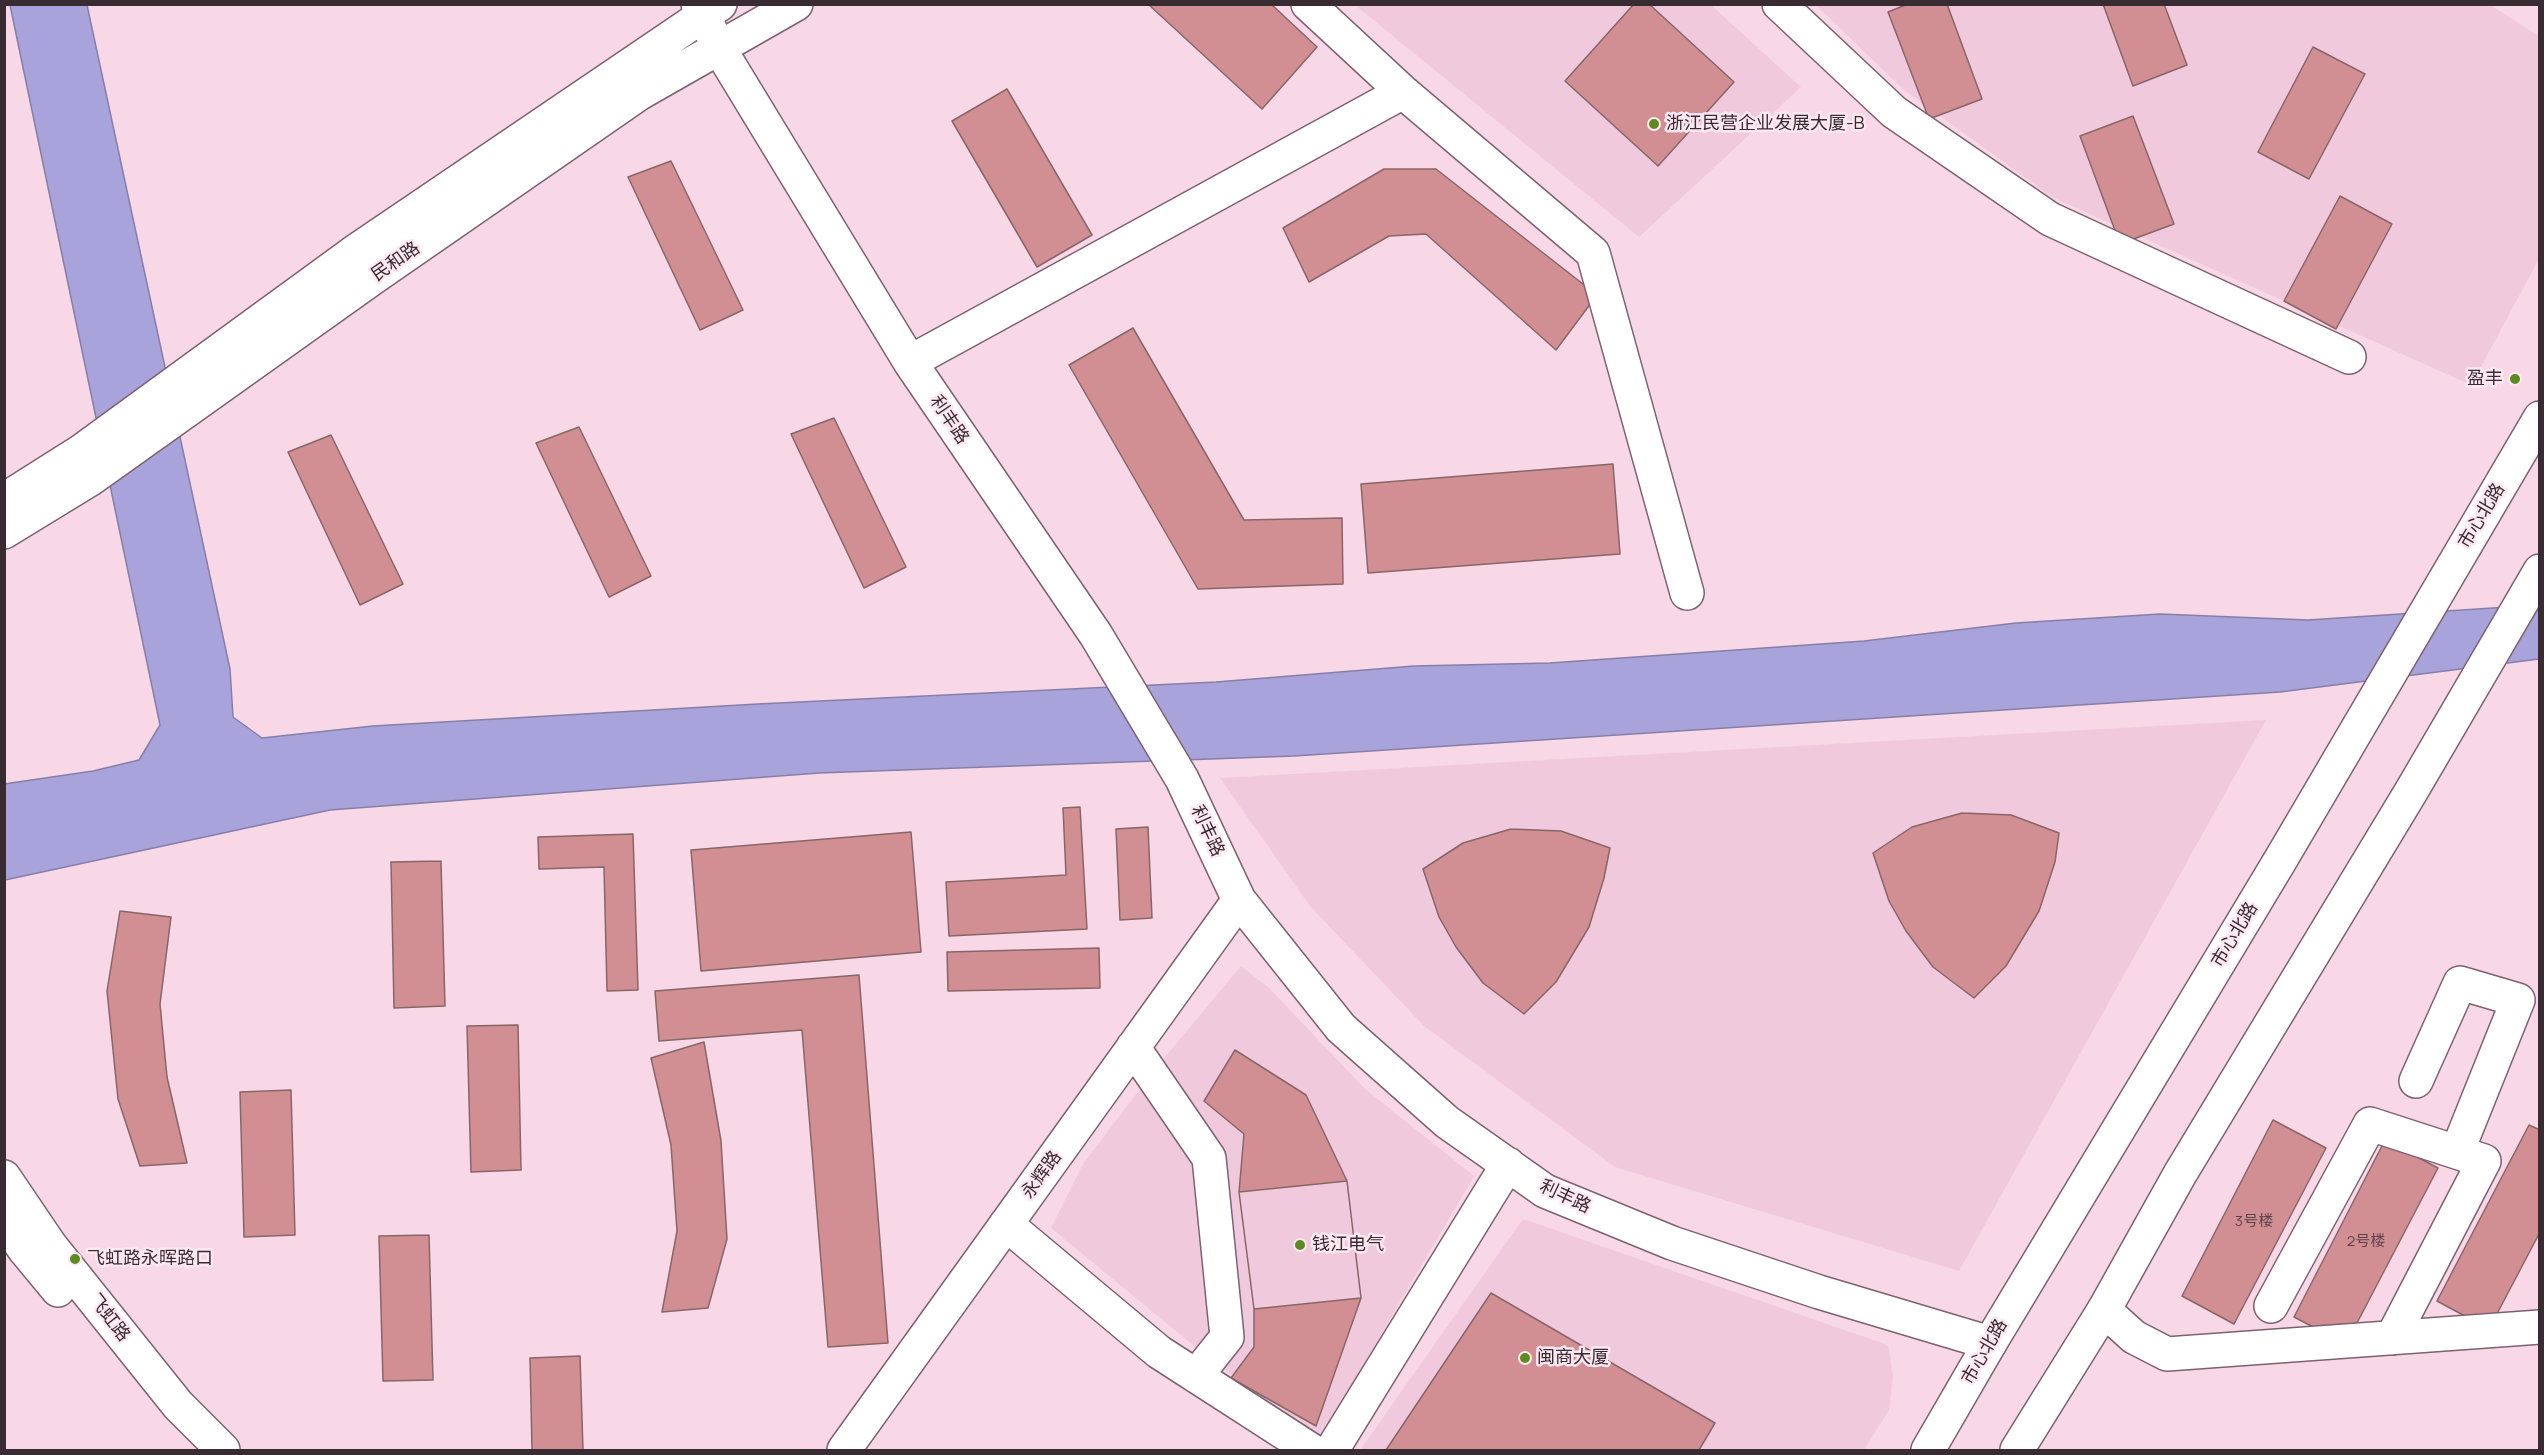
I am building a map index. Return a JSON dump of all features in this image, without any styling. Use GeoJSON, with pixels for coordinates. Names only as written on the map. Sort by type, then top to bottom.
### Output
{"type":"FeatureCollection","features":[{"type":"Feature","properties":{"kind":"street","name":"民和路"},"geometry":{"type":"LineString","coordinates":[[4,532],[99,473],[374,277],[640,93],[796,4]]}},
{"type":"Feature","properties":{"kind":"street"},"geometry":{"type":"LineString","coordinates":[[1308,4],[1403,92],[1593,253],[1687,593]]}},
{"type":"Feature","properties":{"kind":"street"},"geometry":{"type":"LineString","coordinates":[[1779,4],[1894,112],[2050,219],[2349,357]]}},
{"type":"Feature","properties":{"kind":"street","name":"民和路"},"geometry":{"type":"LineString","coordinates":[[4,500],[80,452],[353,253],[707,8]]}},
{"type":"Feature","properties":{"kind":"street","name":"利丰路"},"geometry":{"type":"LineString","coordinates":[[707,8],[719,48],[910,362],[1096,635],[1182,779],[1239,900],[1341,1028],[1447,1122],[1545,1191],[1672,1243],[1819,1292],[1990,1343]]}},
{"type":"Feature","properties":{"kind":"street"},"geometry":{"type":"LineString","coordinates":[[910,362],[1403,92]]}},
{"type":"Feature","properties":{"kind":"street","name":"市心北路"},"geometry":{"type":"LineString","coordinates":[[1928,1450],[2379,693],[2428,605],[2535,431]]}},
{"type":"Feature","properties":{"kind":"street"},"geometry":{"type":"LineString","coordinates":[[2018,1450],[2104,1310],[2180,1174],[2533,582]]}},
{"type":"Feature","properties":{"kind":"street","name":"永辉路"},"geometry":{"type":"LineString","coordinates":[[844,1450],[1239,900]]}},
{"type":"Feature","properties":{"kind":"street"},"geometry":{"type":"LineString","coordinates":[[2416,1081],[2460,982],[2518,1000],[2457,1152]]}},
{"type":"Feature","properties":{"kind":"street"},"geometry":{"type":"LineString","coordinates":[[1133,1047],[1209,1158],[1227,1337],[1196,1376]]}},
{"type":"Feature","properties":{"kind":"street"},"geometry":{"type":"LineString","coordinates":[[2271,1306],[2370,1124],[2484,1161],[2392,1338]]}},
{"type":"Feature","properties":{"kind":"street"},"geometry":{"type":"LineString","coordinates":[[1332,1450],[1508,1164]]}},
{"type":"Feature","properties":{"kind":"street","name":"飞虹路"},"geometry":{"type":"LineString","coordinates":[[4,1177],[50,1245],[171,1396],[223,1450]]}},
{"type":"Feature","properties":{"kind":"street","name":"飞虹路"},"geometry":{"type":"LineString","coordinates":[[4,1220],[24,1249],[156,1409],[194,1450]]}},
{"type":"Feature","properties":{"kind":"street"},"geometry":{"type":"LineString","coordinates":[[1006,1224],[1159,1352],[1311,1450]]}},
{"type":"Feature","properties":{"kind":"street"},"geometry":{"type":"LineString","coordinates":[[2104,1310],[2133,1337],[2168,1354],[2540,1327]]}},
{"type":"Feature","properties":{"kind":"shaded area"},"geometry":{"type":"Polygon","coordinates":[[[10,5],[87,5],[230,669],[233,717],[262,738],[373,726],[758,704],[1216,682],[1414,666],[1550,663],[1864,641],[2016,623],[2160,614],[2308,620],[2539,605],[2539,659],[2280,692],[1294,756],[819,773],[330,810],[5,880],[4,784],[93,771],[139,760],[160,725],[10,5]]]}},
{"type":"Feature","properties":{"kind":"shaded area"},"geometry":{"type":"Polygon","coordinates":[[[1355,5],[1711,5],[1801,87],[1639,237],[1355,5]]]}},
{"type":"Feature","properties":{"kind":"shaded area"},"geometry":{"type":"Polygon","coordinates":[[[1816,5],[2490,5],[2539,36],[2539,259],[2471,385],[2052,197],[1903,89],[1816,5]]]}},
{"type":"Feature","properties":{"kind":"shaded area"},"geometry":{"type":"Polygon","coordinates":[[[2266,720],[1959,1271],[1615,1167],[1424,1026],[1310,906],[1220,778],[2266,720]]]}},
{"type":"Feature","properties":{"kind":"shaded area"},"geometry":{"type":"Polygon","coordinates":[[[1241,966],[1270,989],[1365,1089],[1474,1176],[1319,1440],[1205,1355],[1051,1228],[1083,1164],[1160,1063],[1241,966]]]}},
{"type":"Feature","properties":{"kind":"shaded area"},"geometry":{"type":"Polygon","coordinates":[[[1523,1219],[1888,1345],[1893,1377],[1889,1410],[1864,1450],[1360,1450],[1523,1219]]]}},
{"type":"Feature","properties":{"kind":"building"},"geometry":{"type":"Polygon","coordinates":[[[1148,4],[1271,4],[1317,47],[1262,109],[1148,4]]]}},
{"type":"Feature","properties":{"kind":"building","name":"浙江民营企业发展大厦-B"},"geometry":{"type":"Polygon","coordinates":[[[1634,4],[1649,4],[1734,82],[1658,166],[1565,81],[1634,4]]]}},
{"type":"Feature","properties":{"kind":"building"},"geometry":{"type":"Polygon","coordinates":[[[1908,4],[1947,4],[1982,99],[1929,119],[1888,12],[1908,4]]]}},
{"type":"Feature","properties":{"kind":"building"},"geometry":{"type":"Polygon","coordinates":[[[2103,4],[2164,4],[2187,65],[2133,86],[2103,4]]]}},
{"type":"Feature","properties":{"kind":"building"},"geometry":{"type":"Polygon","coordinates":[[[2313,47],[2365,74],[2309,179],[2258,152],[2313,47]]]}},
{"type":"Feature","properties":{"kind":"building"},"geometry":{"type":"Polygon","coordinates":[[[1007,89],[1092,235],[1037,267],[952,121],[1007,89]]]}},
{"type":"Feature","properties":{"kind":"building"},"geometry":{"type":"Polygon","coordinates":[[[2133,116],[2174,224],[2120,244],[2080,136],[2133,116]]]}},
{"type":"Feature","properties":{"kind":"building"},"geometry":{"type":"Polygon","coordinates":[[[671,161],[743,310],[700,330],[628,177],[671,161]]]}},
{"type":"Feature","properties":{"kind":"building"},"geometry":{"type":"Polygon","coordinates":[[[1384,169],[1436,169],[1597,295],[1556,350],[1426,234],[1389,236],[1309,282],[1283,228],[1384,169]]]}},
{"type":"Feature","properties":{"kind":"building"},"geometry":{"type":"Polygon","coordinates":[[[2340,196],[2392,224],[2336,329],[2284,301],[2340,196]]]}},
{"type":"Feature","properties":{"kind":"building"},"geometry":{"type":"Polygon","coordinates":[[[1133,328],[1244,520],[1342,518],[1343,584],[1198,589],[1069,365],[1133,328]]]}},
{"type":"Feature","properties":{"kind":"building"},"geometry":{"type":"Polygon","coordinates":[[[834,418],[906,567],[864,588],[791,434],[834,418]]]}},
{"type":"Feature","properties":{"kind":"building"},"geometry":{"type":"Polygon","coordinates":[[[579,427],[651,576],[609,597],[536,443],[579,427]]]}},
{"type":"Feature","properties":{"kind":"building"},"geometry":{"type":"Polygon","coordinates":[[[331,435],[403,584],[360,605],[288,452],[331,435]]]}},
{"type":"Feature","properties":{"kind":"building"},"geometry":{"type":"Polygon","coordinates":[[[1613,464],[1620,554],[1368,573],[1361,484],[1613,464]]]}},
{"type":"Feature","properties":{"kind":"building"},"geometry":{"type":"Polygon","coordinates":[[[1080,807],[1087,929],[949,936],[946,882],[1066,875],[1063,808],[1080,807]]]}},
{"type":"Feature","properties":{"kind":"building"},"geometry":{"type":"Polygon","coordinates":[[[1962,813],[2011,815],[2059,833],[2055,862],[2039,911],[2006,966],[1974,998],[1933,967],[1906,931],[1889,901],[1873,853],[1912,827],[1962,813]]]}},
{"type":"Feature","properties":{"kind":"building"},"geometry":{"type":"Polygon","coordinates":[[[1148,827],[1152,918],[1120,920],[1116,829],[1148,827]]]}},
{"type":"Feature","properties":{"kind":"building"},"geometry":{"type":"Polygon","coordinates":[[[1511,829],[1561,831],[1610,848],[1604,878],[1589,927],[1556,982],[1524,1014],[1483,983],[1456,947],[1439,917],[1423,869],[1463,843],[1511,829]]]}},
{"type":"Feature","properties":{"kind":"building"},"geometry":{"type":"Polygon","coordinates":[[[911,832],[921,952],[701,971],[691,850],[911,832]]]}},
{"type":"Feature","properties":{"kind":"building"},"geometry":{"type":"Polygon","coordinates":[[[633,834],[638,990],[607,991],[604,867],[539,869],[538,837],[633,834]]]}},
{"type":"Feature","properties":{"kind":"building"},"geometry":{"type":"Polygon","coordinates":[[[441,861],[445,1006],[394,1008],[391,862],[441,861]]]}},
{"type":"Feature","properties":{"kind":"building"},"geometry":{"type":"Polygon","coordinates":[[[120,911],[171,917],[160,1004],[167,1077],[187,1163],[140,1166],[118,1099],[107,991],[120,911]]]}},
{"type":"Feature","properties":{"kind":"building"},"geometry":{"type":"Polygon","coordinates":[[[1099,948],[1100,988],[948,991],[947,952],[1099,948]]]}},
{"type":"Feature","properties":{"kind":"building"},"geometry":{"type":"Polygon","coordinates":[[[859,975],[888,1343],[828,1347],[802,1030],[659,1041],[655,991],[859,975]]]}},
{"type":"Feature","properties":{"kind":"building"},"geometry":{"type":"Polygon","coordinates":[[[518,1025],[521,1170],[471,1172],[467,1026],[518,1025]]]}},
{"type":"Feature","properties":{"kind":"building"},"geometry":{"type":"Polygon","coordinates":[[[704,1042],[721,1141],[727,1239],[708,1308],[662,1312],[677,1231],[671,1145],[651,1058],[704,1042]]]}},
{"type":"Feature","properties":{"kind":"building","name":"钱江电气"},"geometry":{"type":"Polygon","coordinates":[[[1235,1050],[1306,1095],[1347,1181],[1361,1298],[1316,1426],[1231,1378],[1254,1347],[1254,1309],[1239,1192],[1244,1134],[1204,1101],[1235,1050]]]}},
{"type":"Feature","properties":{"kind":"building"},"geometry":{"type":"Polygon","coordinates":[[[291,1090],[295,1235],[244,1237],[240,1092],[291,1090]]]}},
{"type":"Feature","properties":{"kind":"building"},"geometry":{"type":"Polygon","coordinates":[[[2273,1120],[2326,1148],[2234,1324],[2182,1296],[2273,1120]]]}},
{"type":"Feature","properties":{"kind":"building"},"geometry":{"type":"Polygon","coordinates":[[[2529,1125],[2540,1130],[2540,1232],[2489,1329],[2437,1301],[2529,1125]]]}},
{"type":"Feature","properties":{"kind":"building"},"geometry":{"type":"Polygon","coordinates":[[[2385,1140],[2438,1168],[2346,1344],[2294,1317],[2385,1140]]]}},
{"type":"Feature","properties":{"kind":"building"},"geometry":{"type":"Polygon","coordinates":[[[1347,1181],[1361,1298],[1254,1309],[1239,1192],[1347,1181]]]}},
{"type":"Feature","properties":{"kind":"building"},"geometry":{"type":"Polygon","coordinates":[[[429,1235],[433,1380],[383,1381],[379,1236],[429,1235]]]}},
{"type":"Feature","properties":{"kind":"building","name":"闽商大厦"},"geometry":{"type":"Polygon","coordinates":[[[1491,1293],[1715,1423],[1699,1450],[1386,1450],[1491,1293]]]}},
{"type":"Feature","properties":{"kind":"building"},"geometry":{"type":"Polygon","coordinates":[[[580,1356],[583,1450],[532,1450],[530,1358],[580,1356]]]}},
{"type":"Feature","properties":{"kind":"place","name":"浙江民营企业发展大厦-B"},"geometry":{"type":"Point","coordinates":[1654,124]}},
{"type":"Feature","properties":{"kind":"place","name":"盈丰"},"geometry":{"type":"Point","coordinates":[2515,379]}},
{"type":"Feature","properties":{"kind":"place","name":"钱江电气"},"geometry":{"type":"Point","coordinates":[1300,1245]}},
{"type":"Feature","properties":{"kind":"place","name":"飞虹路永晖路口"},"geometry":{"type":"Point","coordinates":[75,1259]}},
{"type":"Feature","properties":{"kind":"place","name":"闽商大厦"},"geometry":{"type":"Point","coordinates":[1525,1358]}}]}
